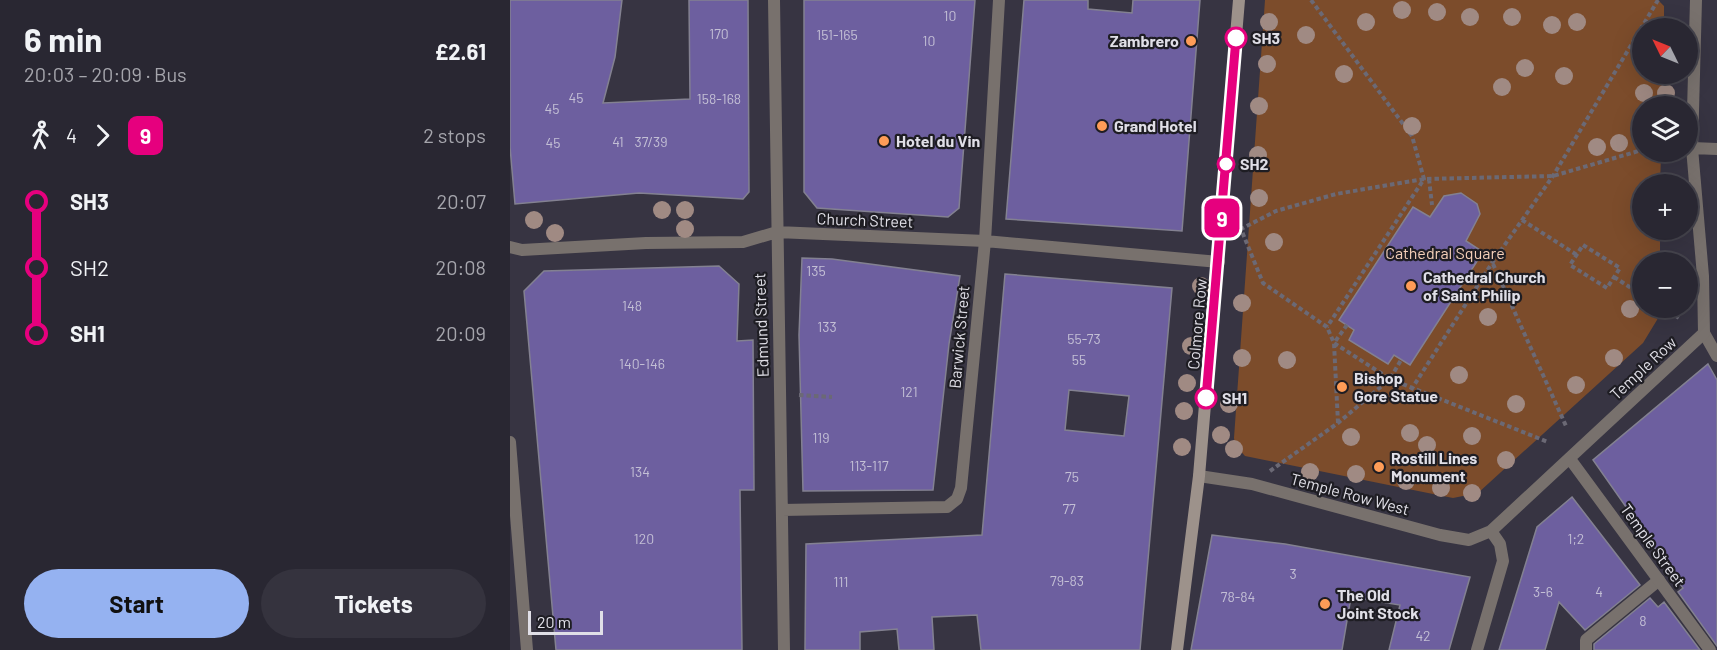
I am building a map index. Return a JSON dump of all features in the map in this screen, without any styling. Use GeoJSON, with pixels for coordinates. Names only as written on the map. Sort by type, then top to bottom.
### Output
{"type":"FeatureCollection","features":[{"type":"Feature","properties":{"kind":"street","name":"Edmund Street"},"geometry":{"type":"LineString","coordinates":[[774,0],[784,650]]}},
{"type":"Feature","properties":{"kind":"street","name":"Barwick Street"},"geometry":{"type":"LineString","coordinates":[[782,510],[947,507],[957,500],[962,488],[984,241],[999,0]]}},
{"type":"Feature","properties":{"kind":"street","name":"Colmore Row"},"geometry":{"type":"LineString","coordinates":[[1177,650],[1199,476],[1219,262],[1239,0]]}},
{"type":"Feature","properties":{"kind":"street"},"geometry":{"type":"LineString","coordinates":[[1693,96],[1696,0]]}},
{"type":"Feature","properties":{"kind":"street"},"geometry":{"type":"LineString","coordinates":[[1698,148],[1717,149]]}},
{"type":"Feature","properties":{"kind":"street"},"geometry":{"type":"LineString","coordinates":[[1693,162],[1703,276],[1704,333],[1717,356]]}},
{"type":"Feature","properties":{"kind":"street","name":"Church Street"},"geometry":{"type":"LineString","coordinates":[[510,248],[522,250],[646,243],[743,242],[777,232],[984,241],[1219,262]]}},
{"type":"Feature","properties":{"kind":"street","name":"Temple Row"},"geometry":{"type":"LineString","coordinates":[[1491,531],[1704,333]]}},
{"type":"Feature","properties":{"kind":"street"},"geometry":{"type":"LineString","coordinates":[[510,443],[527,650]]}},
{"type":"Feature","properties":{"kind":"street","name":"Temple Street"},"geometry":{"type":"LineString","coordinates":[[1570,459],[1710,650]]}},
{"type":"Feature","properties":{"kind":"street","name":"Temple Row West"},"geometry":{"type":"LineString","coordinates":[[1199,476],[1252,484],[1440,536],[1469,540],[1491,531]]}},
{"type":"Feature","properties":{"kind":"street"},"geometry":{"type":"LineString","coordinates":[[1477,650],[1503,561],[1500,544],[1491,531]]}},
{"type":"Feature","properties":{"kind":"street"},"geometry":{"type":"LineString","coordinates":[[1587,650],[1586,640],[1659,580]]}},
{"type":"Feature","properties":{"kind":"path"},"geometry":{"type":"LineString","coordinates":[[1311,0],[1412,136],[1432,205]]}},
{"type":"Feature","properties":{"kind":"path"},"geometry":{"type":"LineString","coordinates":[[1411,390],[1492,263],[1553,176],[1658,0]]}},
{"type":"Feature","properties":{"kind":"path"},"geometry":{"type":"LineString","coordinates":[[1338,423],[1334,343],[1327,327],[1263,283],[1241,229],[1286,208],[1336,194],[1426,179],[1553,176],[1632,153]]}},
{"type":"Feature","properties":{"kind":"path"},"geometry":{"type":"LineString","coordinates":[[1327,327],[1426,179]]}},
{"type":"Feature","properties":{"kind":"path"},"geometry":{"type":"LineString","coordinates":[[1522,220],[1577,255]]}},
{"type":"Feature","properties":{"kind":"path"},"geometry":{"type":"LineString","coordinates":[[1583,245],[1620,268],[1614,277],[1607,288],[1570,265],[1583,245]]}},
{"type":"Feature","properties":{"kind":"path"},"geometry":{"type":"LineString","coordinates":[[1492,263],[1566,426]]}},
{"type":"Feature","properties":{"kind":"path"},"geometry":{"type":"LineString","coordinates":[[1614,277],[1632,289]]}},
{"type":"Feature","properties":{"kind":"path"},"geometry":{"type":"LineString","coordinates":[[1334,343],[1347,325]]}},
{"type":"Feature","properties":{"kind":"path"},"geometry":{"type":"LineString","coordinates":[[1334,343],[1411,390],[1548,442]]}},
{"type":"Feature","properties":{"kind":"path"},"geometry":{"type":"LineString","coordinates":[[1269,472],[1338,423],[1390,379],[1401,360]]}},
{"type":"Feature","properties":{"kind":"path"},"geometry":{"type":"LineString","coordinates":[[780,396],[832,397]]}},
{"type":"Feature","properties":{"kind":"green space","name":"Cathedral Square"},"geometry":{"type":"Polygon","coordinates":[[[1265,0],[1658,0],[1664,6],[1664,18],[1632,18],[1632,84],[1664,84],[1663,96],[1632,96],[1632,162],[1661,162],[1660,174],[1632,174],[1632,240],[1660,240],[1660,252],[1632,252],[1632,318],[1658,318],[1643,343],[1478,493],[1453,498],[1245,456],[1235,445],[1265,0]]]}},
{"type":"Feature","properties":{"kind":"building"},"geometry":{"type":"Polygon","coordinates":[[[510,0],[622,0],[615,57],[603,103],[690,99],[689,0],[748,0],[749,192],[743,199],[639,193],[515,204],[510,147],[510,0]]]}},
{"type":"Feature","properties":{"kind":"building"},"geometry":{"type":"Polygon","coordinates":[[[804,0],[975,0],[959,208],[948,217],[817,208],[804,192],[804,0]]]}},
{"type":"Feature","properties":{"kind":"building","name":"Grand Hotel"},"geometry":{"type":"Polygon","coordinates":[[[1024,0],[1088,0],[1088,9],[1132,13],[1133,0],[1200,0],[1182,231],[1006,219],[1024,0]]]}},
{"type":"Feature","properties":{"kind":"building","name":"Cathedral Church of Saint Philip"},"geometry":{"type":"Polygon","coordinates":[[[1461,193],[1477,204],[1480,214],[1466,241],[1483,252],[1410,365],[1394,355],[1388,364],[1349,340],[1354,330],[1339,320],[1413,207],[1430,217],[1444,196],[1461,193]]]}},
{"type":"Feature","properties":{"kind":"building"},"geometry":{"type":"Polygon","coordinates":[[[802,258],[832,259],[960,276],[949,344],[933,490],[803,491],[799,335],[802,258]]]}},
{"type":"Feature","properties":{"kind":"building"},"geometry":{"type":"Polygon","coordinates":[[[719,266],[739,284],[737,341],[753,340],[754,490],[740,490],[742,650],[556,650],[524,291],[544,271],[719,266]]]}},
{"type":"Feature","properties":{"kind":"building"},"geometry":{"type":"Polygon","coordinates":[[[1005,274],[1172,288],[1140,650],[981,650],[977,615],[932,617],[934,650],[899,650],[897,629],[860,632],[860,650],[805,650],[806,544],[982,535],[1005,274]],[[1069,390],[1065,430],[1124,436],[1129,396],[1069,390]]]}},
{"type":"Feature","properties":{"kind":"building"},"geometry":{"type":"Polygon","coordinates":[[[1708,364],[1717,380],[1717,646],[1678,592],[1683,588],[1593,460],[1708,364]]]}},
{"type":"Feature","properties":{"kind":"building"},"geometry":{"type":"Polygon","coordinates":[[[1572,497],[1640,585],[1585,630],[1559,602],[1545,650],[1499,650],[1537,527],[1572,497]]]}},
{"type":"Feature","properties":{"kind":"building"},"geometry":{"type":"Polygon","coordinates":[[[1212,535],[1285,544],[1470,577],[1449,650],[1389,650],[1400,605],[1351,597],[1342,650],[1191,650],[1212,535]]]}},
{"type":"Feature","properties":{"kind":"building"},"geometry":{"type":"Polygon","coordinates":[[[1650,598],[1658,607],[1664,602],[1700,650],[1594,650],[1594,644],[1650,598]]]}},
{"type":"Feature","properties":{"kind":"bus line","name":"9"},"geometry":{"type":"LineString","coordinates":[[1206,398],[1236,38]]}},
{"type":"Feature","properties":{"kind":"place","name":"SH3"},"geometry":{"type":"Point","coordinates":[1236,38]}},
{"type":"Feature","properties":{"kind":"place","name":"Zambrero"},"geometry":{"type":"Point","coordinates":[1191,41]}},
{"type":"Feature","properties":{"kind":"place","name":"Grand Hotel"},"geometry":{"type":"Point","coordinates":[1102,126]}},
{"type":"Feature","properties":{"kind":"place","name":"Hotel du Vin"},"geometry":{"type":"Point","coordinates":[884,141]}},
{"type":"Feature","properties":{"kind":"place","name":"SH2"},"geometry":{"type":"Point","coordinates":[1226,164]}},
{"type":"Feature","properties":{"kind":"place","name":"Cathedral Church of Saint Philip"},"geometry":{"type":"Point","coordinates":[1411,286]}},
{"type":"Feature","properties":{"kind":"place","name":"Bishop Gore Statue"},"geometry":{"type":"Point","coordinates":[1342,387]}},
{"type":"Feature","properties":{"kind":"place","name":"SH1"},"geometry":{"type":"Point","coordinates":[1206,398]}},
{"type":"Feature","properties":{"kind":"place","name":"Rostill Lines Monument"},"geometry":{"type":"Point","coordinates":[1379,467]}},
{"type":"Feature","properties":{"kind":"place","name":"The Old Joint Stock"},"geometry":{"type":"Point","coordinates":[1325,604]}}]}
